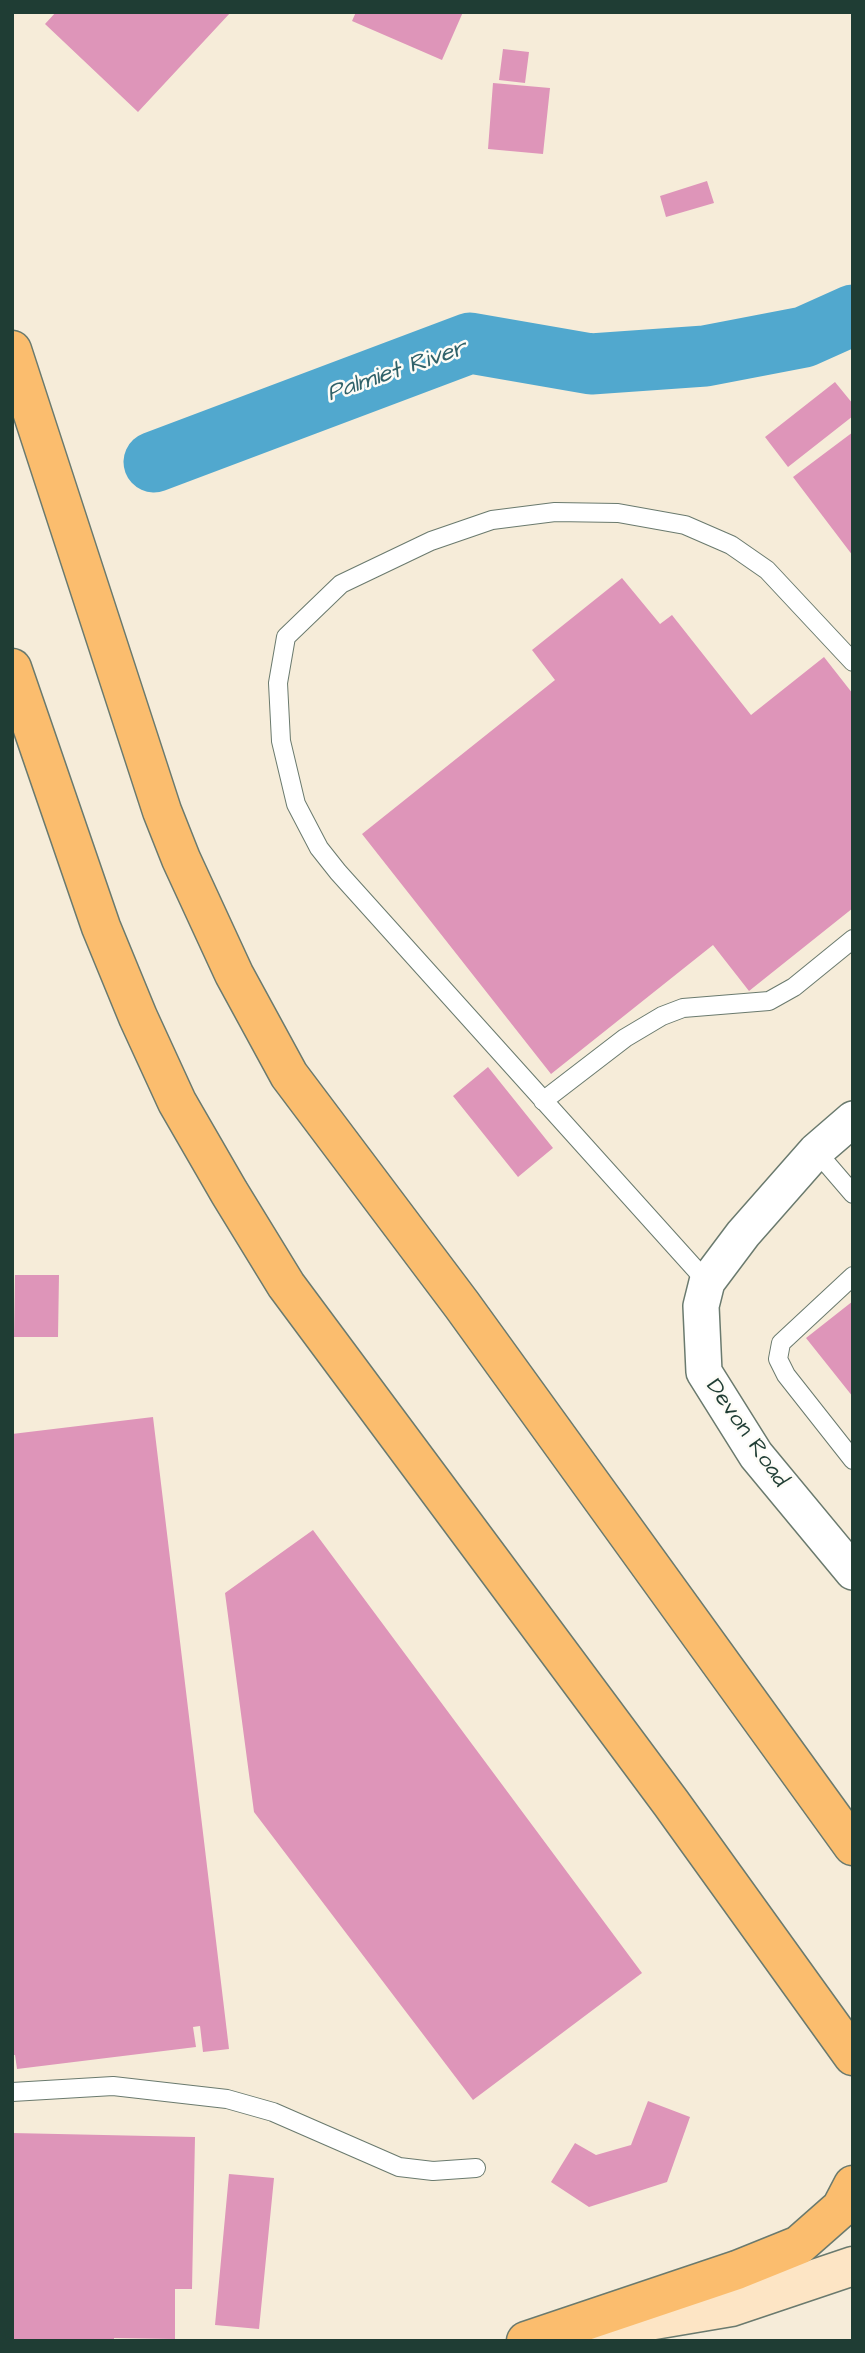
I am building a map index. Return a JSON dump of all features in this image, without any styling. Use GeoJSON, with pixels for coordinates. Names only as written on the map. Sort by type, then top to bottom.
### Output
{"type":"FeatureCollection","features":[{"type":"Feature","properties":{"kind":"highway"},"geometry":{"type":"LineString","coordinates":[[12,350],[162,811],[234,974],[289,1075],[462,1305],[853,1846]]}},
{"type":"Feature","properties":{"kind":"highway"},"geometry":{"type":"LineString","coordinates":[[12,667],[96,914],[128,992],[177,1102],[229,1192],[286,1285],[671,1803],[853,2056]]}},
{"type":"Feature","properties":{"kind":"highway"},"geometry":{"type":"LineString","coordinates":[[761,1717],[805,1756],[853,1811]]}},
{"type":"Feature","properties":{"kind":"highway"},"geometry":{"type":"LineString","coordinates":[[526,2341],[737,2270],[799,2245],[841,2208],[853,2185]]}},
{"type":"Feature","properties":{"kind":"main road"},"geometry":{"type":"LineString","coordinates":[[526,2341],[731,2307],[853,2266]]}},
{"type":"Feature","properties":{"kind":"street","name":"Devon Road"},"geometry":{"type":"LineString","coordinates":[[853,1119],[816,1152],[743,1234],[707,1283],[701,1306],[704,1372],[756,1455],[853,1572]]}},
{"type":"Feature","properties":{"kind":"lane"},"geometry":{"type":"LineString","coordinates":[[707,1283],[319,848],[296,804],[281,741],[278,683],[286,637],[341,584],[431,541],[492,520],[555,512],[618,513],[685,525],[731,545],[767,570],[853,662]]}},
{"type":"Feature","properties":{"kind":"lane"},"geometry":{"type":"LineString","coordinates":[[543,1101],[625,1038],[662,1016],[682,1008],[769,1001],[793,987],[853,939]]}},
{"type":"Feature","properties":{"kind":"lane"},"geometry":{"type":"LineString","coordinates":[[816,1152],[853,1194]]}},
{"type":"Feature","properties":{"kind":"lane"},"geometry":{"type":"LineString","coordinates":[[853,1276],[781,1343],[778,1359],[786,1376],[853,1460]]}},
{"type":"Feature","properties":{"kind":"lane"},"geometry":{"type":"LineString","coordinates":[[12,2092],[113,2086],[227,2099],[273,2112],[399,2167],[433,2171],[476,2168]]}},
{"type":"Feature","properties":{"kind":"building"},"geometry":{"type":"Polygon","coordinates":[[[56,12],[231,12],[138,112],[45,24],[56,12]]]}},
{"type":"Feature","properties":{"kind":"building"},"geometry":{"type":"Polygon","coordinates":[[[356,12],[463,12],[442,60],[352,21],[356,12]]]}},
{"type":"Feature","properties":{"kind":"building"},"geometry":{"type":"Polygon","coordinates":[[[503,49],[529,52],[525,83],[499,80],[503,49]]]}},
{"type":"Feature","properties":{"kind":"building"},"geometry":{"type":"Polygon","coordinates":[[[493,83],[550,88],[543,154],[488,149],[493,83]]]}},
{"type":"Feature","properties":{"kind":"building"},"geometry":{"type":"Polygon","coordinates":[[[707,181],[714,203],[666,217],[660,196],[707,181]]]}},
{"type":"Feature","properties":{"kind":"building"},"geometry":{"type":"Polygon","coordinates":[[[835,382],[853,404],[853,416],[788,467],[765,437],[835,382]]]}},
{"type":"Feature","properties":{"kind":"building"},"geometry":{"type":"Polygon","coordinates":[[[853,432],[853,556],[793,477],[853,432]]]}},
{"type":"Feature","properties":{"kind":"building"},"geometry":{"type":"Polygon","coordinates":[[[622,578],[660,624],[672,615],[751,715],[824,657],[853,694],[853,908],[749,991],[713,945],[551,1074],[362,834],[555,680],[532,650],[622,578]]]}},
{"type":"Feature","properties":{"kind":"building"},"geometry":{"type":"Polygon","coordinates":[[[488,1067],[553,1148],[518,1177],[453,1096],[488,1067]]]}},
{"type":"Feature","properties":{"kind":"building"},"geometry":{"type":"Polygon","coordinates":[[[15,1275],[59,1275],[58,1337],[14,1337],[15,1275]]]}},
{"type":"Feature","properties":{"kind":"building"},"geometry":{"type":"Polygon","coordinates":[[[853,1301],[853,1397],[806,1338],[853,1301]]]}},
{"type":"Feature","properties":{"kind":"building"},"geometry":{"type":"Polygon","coordinates":[[[153,1417],[229,2049],[203,2052],[200,2026],[193,2027],[196,2047],[17,2069],[15,2055],[12,2055],[12,1434],[153,1417]]]}},
{"type":"Feature","properties":{"kind":"building"},"geometry":{"type":"Polygon","coordinates":[[[313,1530],[642,1973],[473,2100],[254,1812],[225,1593],[313,1530]]]}},
{"type":"Feature","properties":{"kind":"building"},"geometry":{"type":"Polygon","coordinates":[[[648,2101],[690,2117],[667,2182],[589,2207],[551,2182],[575,2143],[596,2155],[631,2145],[648,2101]]]}},
{"type":"Feature","properties":{"kind":"building"},"geometry":{"type":"Polygon","coordinates":[[[12,2133],[195,2137],[192,2289],[175,2289],[175,2339],[12,2341],[12,2133]]]}},
{"type":"Feature","properties":{"kind":"building"},"geometry":{"type":"Polygon","coordinates":[[[229,2174],[274,2178],[259,2329],[215,2325],[229,2174]]]}},
{"type":"Feature","properties":{"kind":"waterway","name":"Palmiet River"},"geometry":{"type":"LineString","coordinates":[[154,462],[470,343],[591,364],[705,356],[804,337],[853,315]]}}]}
